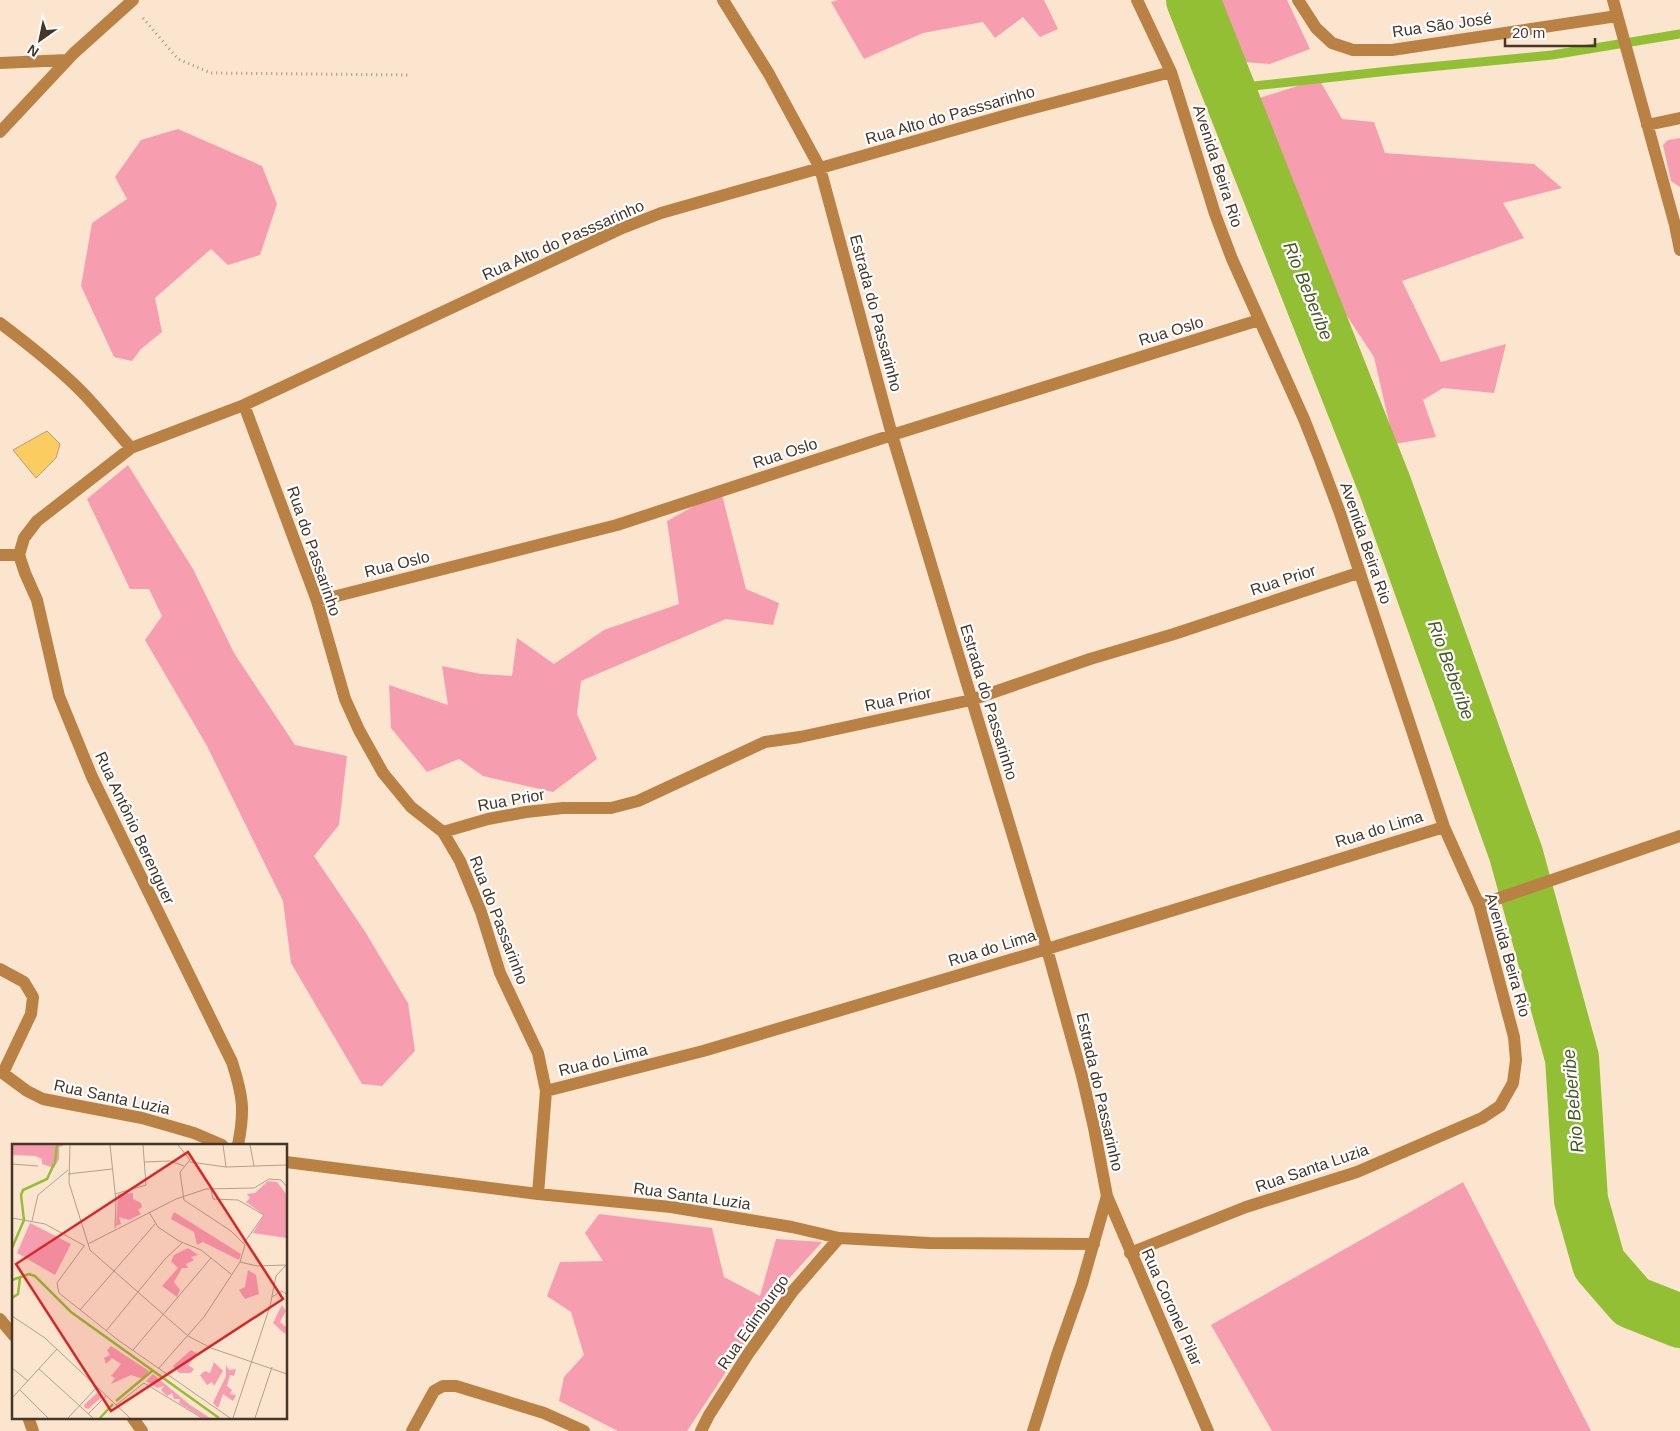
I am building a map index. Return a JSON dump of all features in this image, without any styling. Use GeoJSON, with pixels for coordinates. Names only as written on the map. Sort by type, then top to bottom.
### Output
{"type":"FeatureCollection","features":[{"type":"Feature","properties":{"kind":"street","name":"Estrada do Passarinho"},"geometry":{"type":"LineString","coordinates":[[723,0],[769,74],[820,168],[892,435],[1046,949],[1082,1076],[1107,1196],[1082,1284],[1033,1431]]}},
{"type":"Feature","properties":{"kind":"street","name":"Avenida Beira Rio"},"geometry":{"type":"LineString","coordinates":[[1137,0],[1171,72],[1215,214],[1259,320],[1304,419],[1340,513],[1358,573],[1444,827],[1479,905],[1514,1037],[1516,1060],[1513,1083],[1500,1106]]}},
{"type":"Feature","properties":{"kind":"street","name":"Rua São José"},"geometry":{"type":"LineString","coordinates":[[1298,0],[1316,28],[1332,43],[1353,50],[1392,50],[1619,22]]}},
{"type":"Feature","properties":{"kind":"street"},"geometry":{"type":"LineString","coordinates":[[1613,0],[1647,125],[1677,224],[1680,250]]}},
{"type":"Feature","properties":{"kind":"street"},"geometry":{"type":"LineString","coordinates":[[0,132],[67,60],[131,1]]}},
{"type":"Feature","properties":{"kind":"street"},"geometry":{"type":"LineString","coordinates":[[0,64],[67,60]]}},
{"type":"Feature","properties":{"kind":"street","name":"Rua Alto do Passsarinho"},"geometry":{"type":"LineString","coordinates":[[19,556],[24,538],[37,521],[131,448],[244,405],[620,229],[661,213],[998,118],[1171,72]]}},
{"type":"Feature","properties":{"kind":"street"},"geometry":{"type":"LineString","coordinates":[[1647,125],[1680,118]]}},
{"type":"Feature","properties":{"kind":"street","name":"Rua Oslo"},"geometry":{"type":"LineString","coordinates":[[317,601],[617,525],[892,435],[1259,320]]}},
{"type":"Feature","properties":{"kind":"street"},"geometry":{"type":"LineString","coordinates":[[0,323],[33,347],[81,391],[131,448]]}},
{"type":"Feature","properties":{"kind":"street","name":"Rua do Passarinho"},"geometry":{"type":"LineString","coordinates":[[244,405],[317,601],[345,699],[359,730],[383,773],[411,807],[443,832],[460,861],[471,885],[500,973],[538,1054],[546,1091],[538,1194]]}},
{"type":"Feature","properties":{"kind":"street"},"geometry":{"type":"LineString","coordinates":[[0,555],[19,556]]}},
{"type":"Feature","properties":{"kind":"street","name":"Rua Antônio Berenguer"},"geometry":{"type":"LineString","coordinates":[[19,556],[37,600],[58,696],[92,777],[232,1062],[241,1089],[243,1120],[238,1144]]}},
{"type":"Feature","properties":{"kind":"street","name":"Rua Prior"},"geometry":{"type":"LineString","coordinates":[[443,832],[488,819],[526,812],[563,808],[611,808],[638,800],[765,742],[800,738],[971,700],[1090,659],[1174,634],[1358,573]]}},
{"type":"Feature","properties":{"kind":"street","name":"Rua do Lima"},"geometry":{"type":"LineString","coordinates":[[546,1091],[703,1051],[1046,949],[1444,827]]}},
{"type":"Feature","properties":{"kind":"street"},"geometry":{"type":"LineString","coordinates":[[1479,905],[1680,836]]}},
{"type":"Feature","properties":{"kind":"street"},"geometry":{"type":"LineString","coordinates":[[0,969],[24,982],[33,997],[31,1014],[2,1072]]}},
{"type":"Feature","properties":{"kind":"street","name":"Rua Santa Luzia"},"geometry":{"type":"LineString","coordinates":[[2,1072],[27,1091],[43,1099],[142,1118],[194,1133],[220,1144]]}},
{"type":"Feature","properties":{"kind":"street","name":"Rua Santa Luzia"},"geometry":{"type":"LineString","coordinates":[[1130,1252],[1246,1208],[1357,1172],[1482,1118],[1500,1106]]}},
{"type":"Feature","properties":{"kind":"street","name":"Rua Santa Luzia"},"geometry":{"type":"LineString","coordinates":[[288,1162],[538,1194],[671,1207],[783,1226],[839,1238],[929,1243],[1094,1244]]}},
{"type":"Feature","properties":{"kind":"street","name":"Rua Coronel Pilar"},"geometry":{"type":"LineString","coordinates":[[1107,1196],[1208,1431]]}},
{"type":"Feature","properties":{"kind":"street","name":"Rua Edimburgo"},"geometry":{"type":"LineString","coordinates":[[701,1431],[709,1415],[748,1354],[793,1291],[839,1238]]}},
{"type":"Feature","properties":{"kind":"street"},"geometry":{"type":"LineString","coordinates":[[0,1319],[12,1334]]}},
{"type":"Feature","properties":{"kind":"street"},"geometry":{"type":"LineString","coordinates":[[412,1431],[434,1391],[443,1386],[456,1386],[544,1412],[584,1431]]}},
{"type":"Feature","properties":{"kind":"street"},"geometry":{"type":"LineString","coordinates":[[28,1418],[33,1431]]}},
{"type":"Feature","properties":{"kind":"street"},"geometry":{"type":"LineString","coordinates":[[133,1418],[142,1431]]}},
{"type":"Feature","properties":{"kind":"path"},"geometry":{"type":"LineString","coordinates":[[131,1],[178,59],[211,73],[411,74]]}},
{"type":"Feature","properties":{"kind":"shaded area"},"geometry":{"type":"Polygon","coordinates":[[[838,0],[1044,0],[1058,29],[1040,37],[1023,17],[995,38],[983,22],[923,33],[864,59],[831,2],[838,0]]]}},
{"type":"Feature","properties":{"kind":"shaded area"},"geometry":{"type":"Polygon","coordinates":[[[1209,0],[1287,0],[1310,49],[1270,64],[1230,61],[1209,0]]]}},
{"type":"Feature","properties":{"kind":"shaded area"},"geometry":{"type":"Polygon","coordinates":[[[1319,79],[1342,119],[1374,122],[1385,153],[1534,164],[1562,188],[1503,203],[1524,238],[1402,281],[1441,362],[1506,344],[1494,393],[1443,388],[1423,400],[1436,437],[1394,444],[1374,357],[1316,269],[1244,103],[1319,79]]]}},
{"type":"Feature","properties":{"kind":"shaded area"},"geometry":{"type":"Polygon","coordinates":[[[178,129],[262,166],[277,204],[260,255],[228,265],[211,249],[155,298],[162,332],[141,349],[132,361],[114,357],[81,286],[92,223],[127,199],[115,177],[141,140],[178,129]]]}},
{"type":"Feature","properties":{"kind":"shaded area"},"geometry":{"type":"Polygon","coordinates":[[[1680,138],[1680,187],[1671,181],[1663,145],[1668,140],[1680,138]]]}},
{"type":"Feature","properties":{"kind":"shaded area"},"geometry":{"type":"Polygon","coordinates":[[[128,465],[193,569],[234,653],[295,745],[347,756],[339,825],[314,856],[364,930],[408,1003],[415,1051],[382,1086],[362,1084],[291,963],[283,901],[207,746],[145,640],[162,616],[149,589],[130,589],[87,499],[128,465]]]}},
{"type":"Feature","properties":{"kind":"shaded area"},"geometry":{"type":"Polygon","coordinates":[[[721,491],[746,589],[779,603],[773,625],[726,619],[581,681],[577,714],[597,759],[553,792],[483,776],[459,759],[427,772],[391,728],[389,685],[448,705],[442,666],[481,674],[512,676],[517,638],[554,664],[604,630],[679,604],[667,521],[721,491]]]}},
{"type":"Feature","properties":{"kind":"shaded area"},"geometry":{"type":"Polygon","coordinates":[[[1463,1182],[1591,1431],[1272,1431],[1211,1325],[1463,1182]]]}},
{"type":"Feature","properties":{"kind":"shaded area"},"geometry":{"type":"Polygon","coordinates":[[[599,1214],[712,1228],[724,1277],[760,1296],[776,1239],[822,1242],[784,1284],[687,1431],[618,1431],[559,1401],[564,1377],[584,1355],[571,1312],[547,1296],[560,1262],[603,1261],[585,1233],[599,1214]]]}},
{"type":"Feature","properties":{"kind":"building"},"geometry":{"type":"Polygon","coordinates":[[[47,431],[60,444],[56,458],[36,478],[13,450],[47,431]]]}},
{"type":"Feature","properties":{"kind":"waterway","name":"Rio Beberibe"},"geometry":{"type":"LineString","coordinates":[[1193,0],[1385,486],[1516,854],[1572,1058],[1581,1200],[1599,1264],[1632,1302],[1680,1321]]}},
{"type":"Feature","properties":{"kind":"waterway"},"geometry":{"type":"LineString","coordinates":[[1227,89],[1552,55],[1680,34]]}}]}
